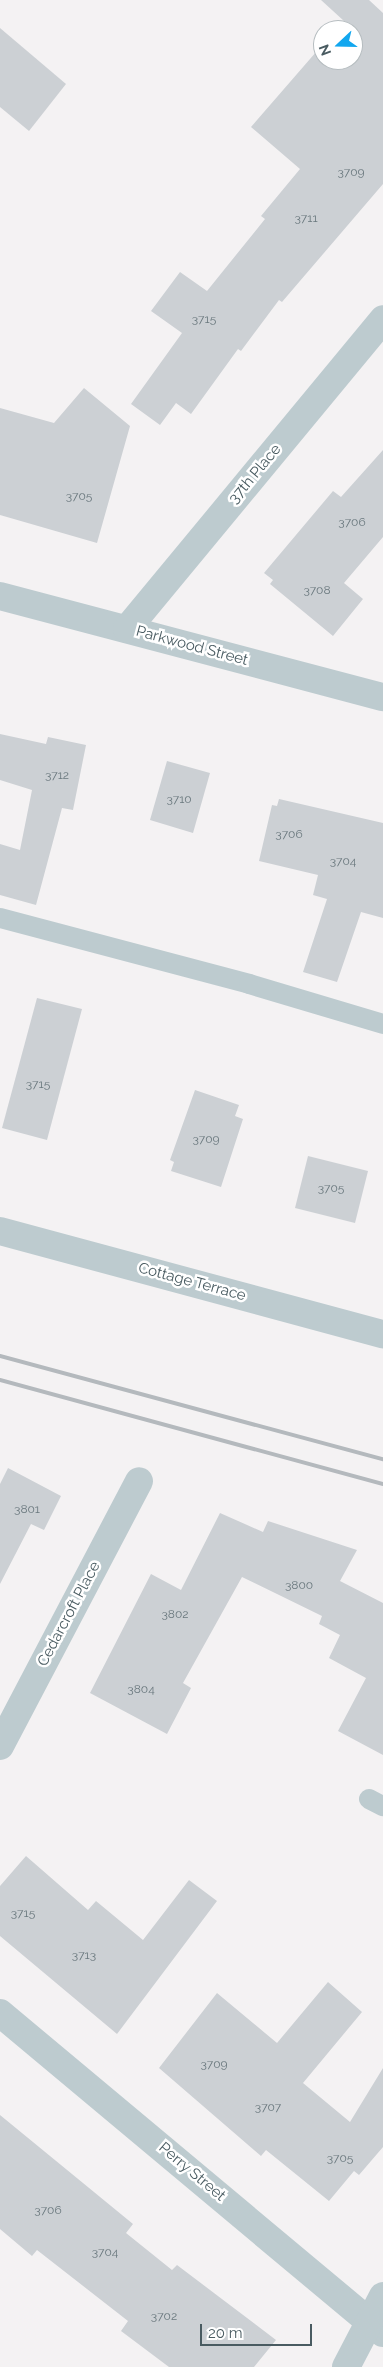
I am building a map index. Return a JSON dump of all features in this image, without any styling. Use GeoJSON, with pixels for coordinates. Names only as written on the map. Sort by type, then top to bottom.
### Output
{"type":"FeatureCollection","features":[{"type":"Feature","properties":{"kind":"street","name":"37th Place"},"geometry":{"type":"LineString","coordinates":[[127,629],[383,319]]}},
{"type":"Feature","properties":{"kind":"street","name":"Parkwood Street"},"geometry":{"type":"LineString","coordinates":[[0,596],[383,696]]}},
{"type":"Feature","properties":{"kind":"street","name":"Cottage Terrace"},"geometry":{"type":"LineString","coordinates":[[0,1231],[383,1334]]}},
{"type":"Feature","properties":{"kind":"street","name":"Cedarcroft Place"},"geometry":{"type":"LineString","coordinates":[[0,1746],[139,1481]]}},
{"type":"Feature","properties":{"kind":"street","name":"Perry Street"},"geometry":{"type":"LineString","coordinates":[[0,2013],[376,2327]]}},
{"type":"Feature","properties":{"kind":"street"},"geometry":{"type":"LineString","coordinates":[[346,2367],[376,2327],[383,2296]]}},
{"type":"Feature","properties":{"kind":"lane"},"geometry":{"type":"LineString","coordinates":[[0,918],[249,984],[383,1024]]}},
{"type":"Feature","properties":{"kind":"building"},"geometry":{"type":"Polygon","coordinates":[[[321,0],[369,0],[383,13],[383,184],[282,302],[279,300],[241,351],[238,349],[191,414],[176,403],[160,425],[131,404],[182,333],[151,311],[180,272],[207,291],[265,219],[261,216],[300,169],[251,127],[313,56],[313,70],[363,70],[363,20],[343,20],[321,0]]]}},
{"type":"Feature","properties":{"kind":"building"},"geometry":{"type":"Polygon","coordinates":[[[0,28],[66,84],[29,131],[0,107],[0,28]]]}},
{"type":"Feature","properties":{"kind":"building"},"geometry":{"type":"Polygon","coordinates":[[[84,388],[130,426],[97,543],[0,515],[0,408],[54,423],[84,388]]]}},
{"type":"Feature","properties":{"kind":"building"},"geometry":{"type":"Polygon","coordinates":[[[383,450],[383,537],[344,583],[363,599],[333,636],[270,584],[273,580],[264,573],[333,491],[341,497],[383,450]]]}},
{"type":"Feature","properties":{"kind":"building"},"geometry":{"type":"Polygon","coordinates":[[[0,734],[46,744],[48,737],[86,745],[73,810],[62,808],[36,905],[0,895],[0,844],[20,850],[32,790],[0,780],[0,734]]]}},
{"type":"Feature","properties":{"kind":"building"},"geometry":{"type":"Polygon","coordinates":[[[167,761],[210,773],[193,833],[150,820],[167,761]]]}},
{"type":"Feature","properties":{"kind":"building"},"geometry":{"type":"Polygon","coordinates":[[[279,799],[383,823],[383,918],[361,912],[337,982],[303,972],[327,899],[313,895],[318,875],[259,861],[272,805],[277,806],[279,799]]]}},
{"type":"Feature","properties":{"kind":"building"},"geometry":{"type":"Polygon","coordinates":[[[37,998],[82,1009],[47,1140],[2,1128],[37,998]]]}},
{"type":"Feature","properties":{"kind":"building"},"geometry":{"type":"Polygon","coordinates":[[[195,1090],[239,1105],[235,1116],[243,1119],[221,1187],[171,1171],[174,1162],[170,1160],[195,1090]]]}},
{"type":"Feature","properties":{"kind":"building"},"geometry":{"type":"Polygon","coordinates":[[[308,1156],[368,1171],[355,1223],[295,1208],[308,1156]]]}},
{"type":"Feature","properties":{"kind":"building"},"geometry":{"type":"Polygon","coordinates":[[[8,1468],[61,1496],[44,1530],[31,1524],[0,1584],[0,1484],[8,1468]]]}},
{"type":"Feature","properties":{"kind":"building"},"geometry":{"type":"Polygon","coordinates":[[[220,1513],[263,1532],[268,1521],[357,1550],[340,1581],[383,1603],[383,1755],[338,1731],[366,1678],[329,1658],[340,1635],[319,1624],[322,1616],[242,1577],[183,1683],[191,1688],[167,1734],[90,1693],[151,1574],[181,1590],[220,1513]]]}},
{"type":"Feature","properties":{"kind":"building"},"geometry":{"type":"Polygon","coordinates":[[[26,1856],[88,1910],[96,1901],[143,1940],[189,1880],[217,1901],[117,2034],[0,1936],[0,1886],[26,1856]]]}},
{"type":"Feature","properties":{"kind":"building"},"geometry":{"type":"Polygon","coordinates":[[[328,1982],[362,2012],[303,2083],[350,2122],[383,2068],[383,2147],[359,2175],[354,2171],[329,2201],[266,2150],[261,2156],[159,2068],[217,1993],[277,2043],[328,1982]]]}},
{"type":"Feature","properties":{"kind":"building"},"geometry":{"type":"Polygon","coordinates":[[[0,2115],[133,2224],[126,2233],[172,2270],[177,2265],[276,2340],[254,2367],[169,2367],[121,2331],[128,2321],[37,2250],[32,2256],[0,2229],[0,2115]]]}},
{"type":"Feature","properties":{"kind":"railway"},"geometry":{"type":"LineString","coordinates":[[0,1356],[383,1459]]}},
{"type":"Feature","properties":{"kind":"railway"},"geometry":{"type":"LineString","coordinates":[[0,1380],[383,1484]]}}]}
